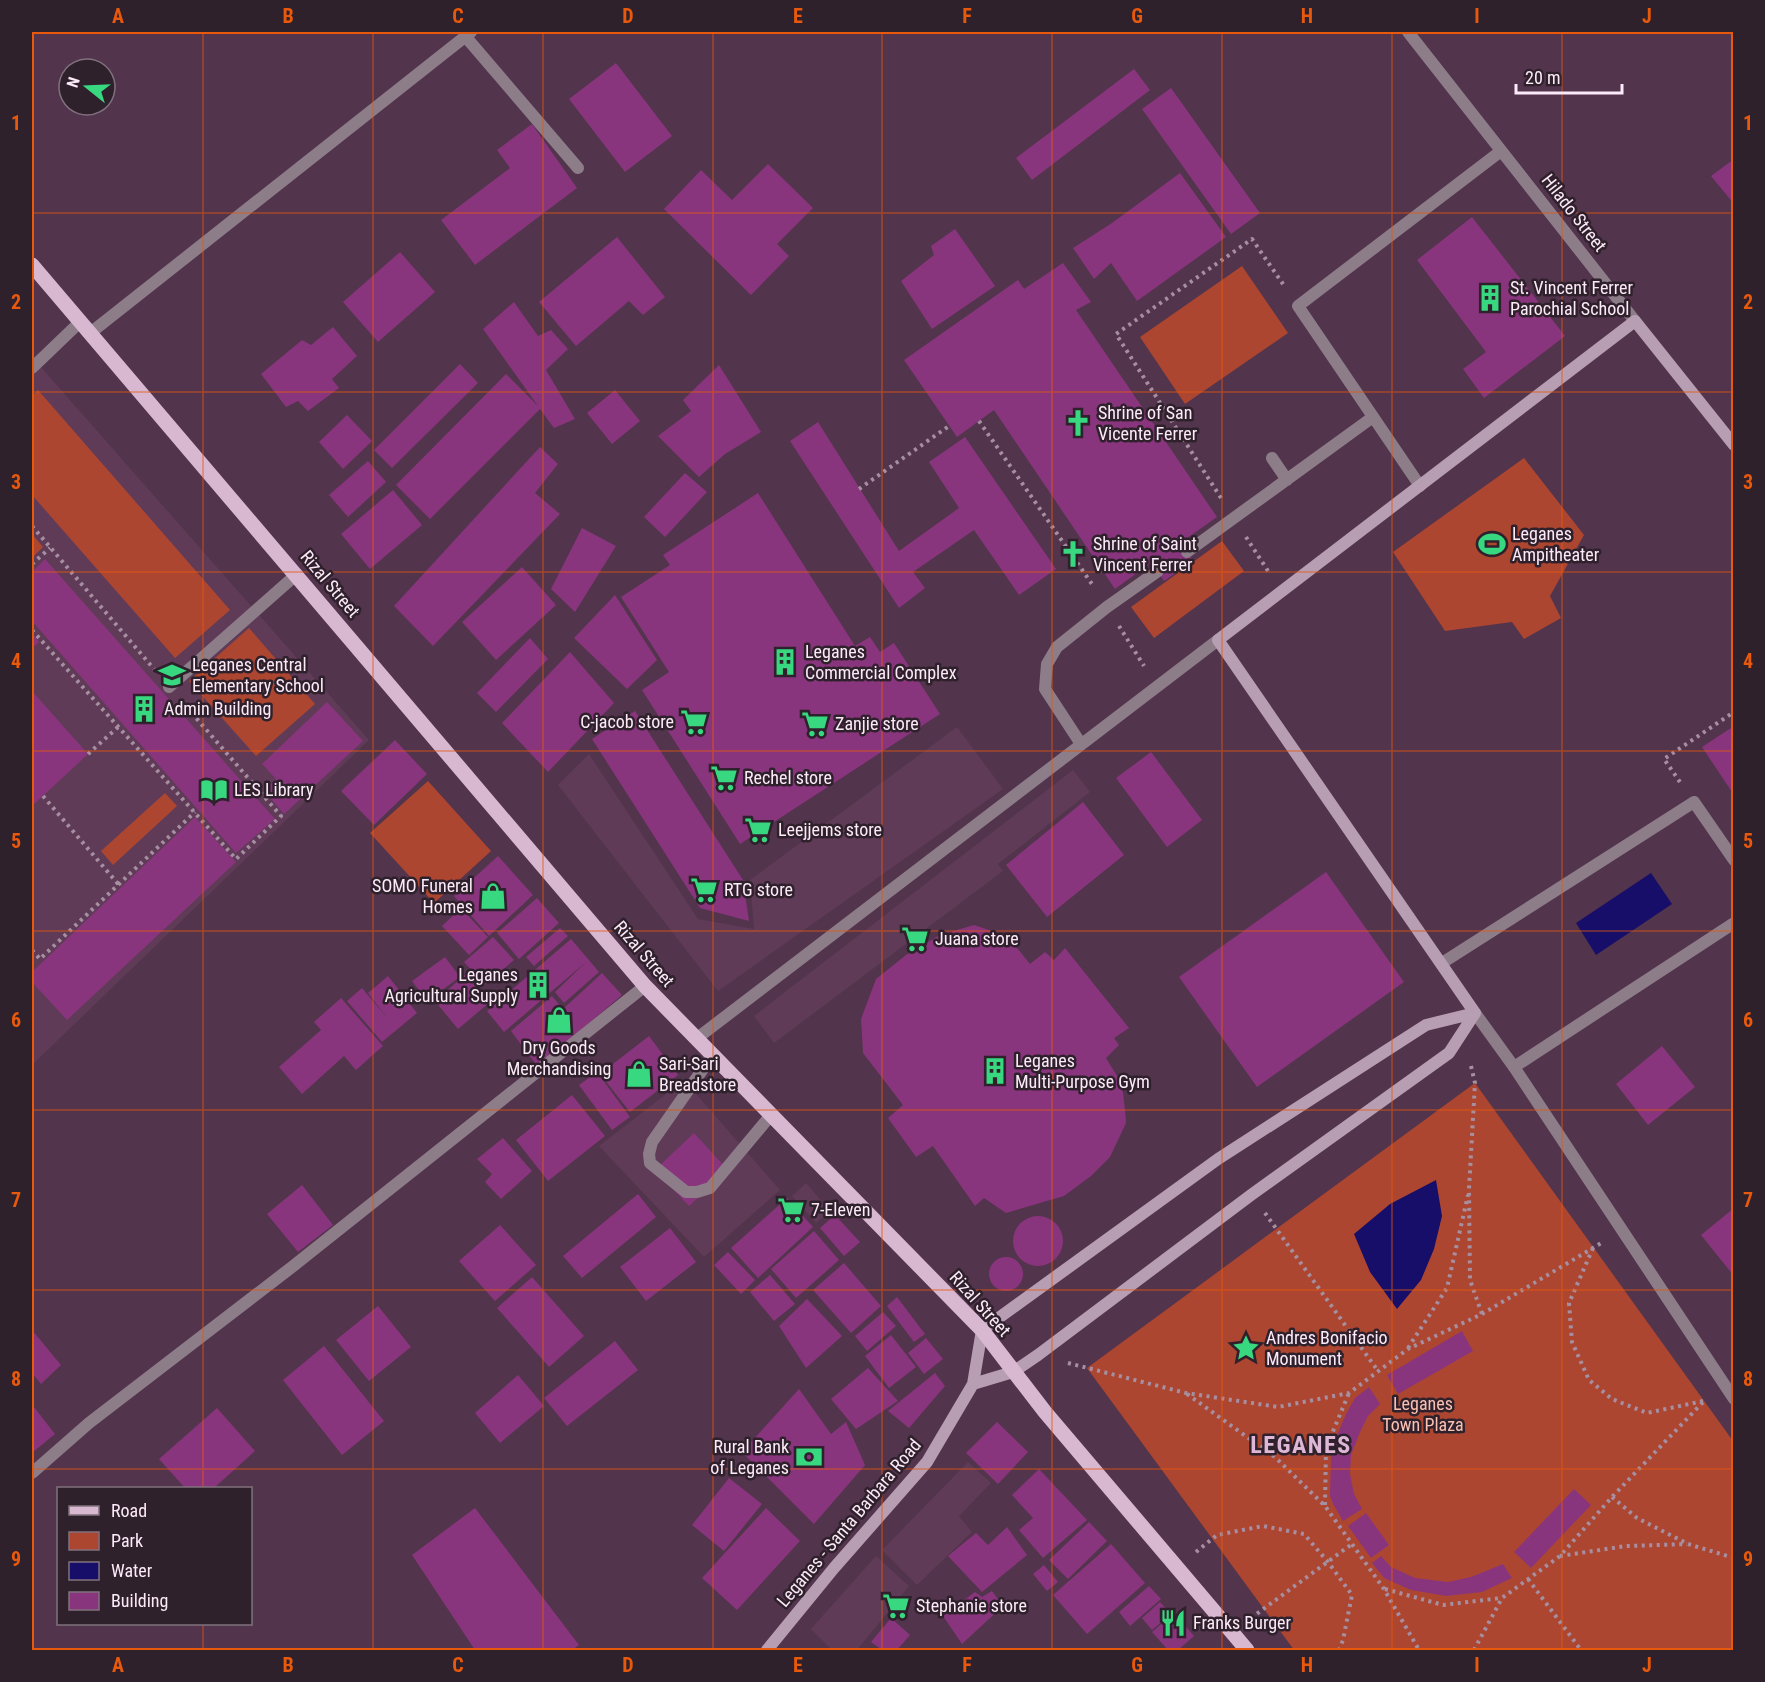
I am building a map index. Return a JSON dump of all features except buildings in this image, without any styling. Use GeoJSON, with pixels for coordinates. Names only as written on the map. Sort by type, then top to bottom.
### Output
{"type":"FeatureCollection","features":[{"type":"Feature","properties":{"kind":"main road","name":"Rizal Street"},"geometry":{"type":"LineString","coordinates":[[32,265],[645,986],[982,1330],[1013,1372],[1247,1650]]}},
{"type":"Feature","properties":{"kind":"main road","name":"Hilado Street"},"geometry":{"type":"LineString","coordinates":[[1635,321],[1734,445]]}},
{"type":"Feature","properties":{"kind":"main road"},"geometry":{"type":"LineString","coordinates":[[1475,1013],[1218,640],[1635,321]]}},
{"type":"Feature","properties":{"kind":"main road"},"geometry":{"type":"LineString","coordinates":[[1475,1013],[1449,1053],[1251,1195],[1013,1372],[973,1384],[982,1330],[1218,1160],[1426,1025],[1475,1013]]}},
{"type":"Feature","properties":{"kind":"main road","name":"Leganes - Santa Barbara Road"},"geometry":{"type":"LineString","coordinates":[[767,1650],[834,1568],[927,1462],[973,1384]]}},
{"type":"Feature","properties":{"kind":"street","name":"Hilado Street"},"geometry":{"type":"LineString","coordinates":[[1408,32],[1635,321]]}},
{"type":"Feature","properties":{"kind":"street"},"geometry":{"type":"LineString","coordinates":[[89,334],[468,34],[578,168]]}},
{"type":"Feature","properties":{"kind":"street"},"geometry":{"type":"LineString","coordinates":[[1420,486],[1298,306],[1501,151]]}},
{"type":"Feature","properties":{"kind":"street"},"geometry":{"type":"LineString","coordinates":[[32,368],[81,321]]}},
{"type":"Feature","properties":{"kind":"street"},"geometry":{"type":"LineString","coordinates":[[1187,552],[1373,417]]}},
{"type":"Feature","properties":{"kind":"street"},"geometry":{"type":"LineString","coordinates":[[1272,458],[1287,480]]}},
{"type":"Feature","properties":{"kind":"street"},"geometry":{"type":"LineString","coordinates":[[1082,744],[1045,689],[1047,664],[1057,646],[1158,571]]}},
{"type":"Feature","properties":{"kind":"street"},"geometry":{"type":"LineString","coordinates":[[169,687],[297,574]]}},
{"type":"Feature","properties":{"kind":"street"},"geometry":{"type":"LineString","coordinates":[[696,1039],[1218,640]]}},
{"type":"Feature","properties":{"kind":"street"},"geometry":{"type":"LineString","coordinates":[[1442,963],[1694,802],[1734,860]]}},
{"type":"Feature","properties":{"kind":"street"},"geometry":{"type":"LineString","coordinates":[[1514,1066],[1734,923]]}},
{"type":"Feature","properties":{"kind":"street"},"geometry":{"type":"LineString","coordinates":[[32,1473],[89,1423],[292,1267],[645,986]]}},
{"type":"Feature","properties":{"kind":"street"},"geometry":{"type":"LineString","coordinates":[[1475,1013],[1514,1066],[1730,1394]]}},
{"type":"Feature","properties":{"kind":"street"},"geometry":{"type":"LineString","coordinates":[[712,1056],[652,1142],[649,1154],[650,1163],[686,1192],[697,1192],[710,1188],[771,1115]]}},
{"type":"Feature","properties":{"kind":"path"},"geometry":{"type":"LineString","coordinates":[[1281,592],[1116,334],[1252,239],[1298,306]]}},
{"type":"Feature","properties":{"kind":"path"},"geometry":{"type":"LineString","coordinates":[[979,421],[1107,607],[1157,687]]}},
{"type":"Feature","properties":{"kind":"path"},"geometry":{"type":"LineString","coordinates":[[859,489],[949,426]]}},
{"type":"Feature","properties":{"kind":"path"},"geometry":{"type":"LineString","coordinates":[[32,564],[50,548]]}},
{"type":"Feature","properties":{"kind":"path"},"geometry":{"type":"LineString","coordinates":[[32,630],[236,859],[280,816]]}},
{"type":"Feature","properties":{"kind":"path"},"geometry":{"type":"LineString","coordinates":[[1664,759],[1734,712]]}},
{"type":"Feature","properties":{"kind":"path"},"geometry":{"type":"LineString","coordinates":[[88,754],[118,728]]}},
{"type":"Feature","properties":{"kind":"path"},"geometry":{"type":"LineString","coordinates":[[43,796],[118,885]]}},
{"type":"Feature","properties":{"kind":"path"},"geometry":{"type":"LineString","coordinates":[[32,950],[40,959],[195,812]]}},
{"type":"Feature","properties":{"kind":"path"},"geometry":{"type":"LineString","coordinates":[[1475,1083],[1469,1189],[1470,1280],[1482,1314]]}},
{"type":"Feature","properties":{"kind":"path"},"geometry":{"type":"LineString","coordinates":[[1408,1349],[1447,1288],[1469,1189]]}},
{"type":"Feature","properties":{"kind":"path"},"geometry":{"type":"LineString","coordinates":[[1278,1228],[1378,1371]]}},
{"type":"Feature","properties":{"kind":"path"},"geometry":{"type":"LineString","coordinates":[[1087,1368],[1186,1393],[1278,1407],[1349,1393],[1408,1349],[1482,1314],[1621,1229]]}},
{"type":"Feature","properties":{"kind":"path"},"geometry":{"type":"LineString","coordinates":[[1593,1248],[1569,1304],[1572,1342],[1589,1380],[1612,1399],[1647,1413],[1730,1394]]}},
{"type":"Feature","properties":{"kind":"path"},"geometry":{"type":"LineString","coordinates":[[1186,1393],[1275,1457],[1325,1506],[1384,1589],[1419,1650]]}},
{"type":"Feature","properties":{"kind":"path"},"geometry":{"type":"LineString","coordinates":[[1325,1506],[1326,1448],[1349,1393]]}},
{"type":"Feature","properties":{"kind":"path"},"geometry":{"type":"LineString","coordinates":[[1474,1650],[1502,1598],[1560,1556],[1612,1497],[1704,1400]]}},
{"type":"Feature","properties":{"kind":"path"},"geometry":{"type":"LineString","coordinates":[[1612,1497],[1637,1518],[1688,1544],[1734,1558]]}},
{"type":"Feature","properties":{"kind":"path"},"geometry":{"type":"LineString","coordinates":[[1177,1567],[1217,1535],[1263,1526],[1304,1534],[1352,1595],[1339,1650]]}},
{"type":"Feature","properties":{"kind":"path"},"geometry":{"type":"LineString","coordinates":[[1263,1608],[1352,1544]]}},
{"type":"Feature","properties":{"kind":"path"},"geometry":{"type":"LineString","coordinates":[[1560,1556],[1626,1546],[1688,1544]]}},
{"type":"Feature","properties":{"kind":"path"},"geometry":{"type":"LineString","coordinates":[[1528,1579],[1581,1650]]}},
{"type":"Feature","properties":{"kind":"path"},"geometry":{"type":"LineString","coordinates":[[1384,1589],[1443,1605],[1502,1598]]}},
{"type":"Feature","properties":{"kind":"shaded area","name":"Leganes Central Elementary School"},"geometry":{"type":"Polygon","coordinates":[[[32,357],[369,740],[32,1065],[32,357]]]}},
{"type":"Feature","properties":{"kind":"shaded area"},"geometry":{"type":"Polygon","coordinates":[[[957,727],[1003,789],[718,991],[558,785],[589,754],[698,919],[754,929],[750,880],[957,727]]]}},
{"type":"Feature","properties":{"kind":"shaded area"},"geometry":{"type":"Polygon","coordinates":[[[1073,770],[1090,792],[998,864],[1003,871],[774,1043],[754,1016],[1073,770]]]}},
{"type":"Feature","properties":{"kind":"shaded area"},"geometry":{"type":"Polygon","coordinates":[[[684,1080],[780,1190],[704,1257],[599,1146],[684,1080]]]}},
{"type":"Feature","properties":{"kind":"shaded area"},"geometry":{"type":"Polygon","coordinates":[[[806,1183],[830,1211],[816,1223],[792,1196],[806,1183]]]}},
{"type":"Feature","properties":{"kind":"shaded area"},"geometry":{"type":"Polygon","coordinates":[[[968,1462],[991,1483],[959,1516],[972,1532],[917,1585],[882,1550],[968,1462]]]}},
{"type":"Feature","properties":{"kind":"shaded area"},"geometry":{"type":"Polygon","coordinates":[[[876,1556],[909,1586],[857,1650],[832,1650],[811,1629],[876,1556]]]}},
{"type":"Feature","properties":{"kind":"green space"},"geometry":{"type":"Polygon","coordinates":[[[1242,266],[1288,333],[1185,404],[1140,337],[1242,266]]]}},
{"type":"Feature","properties":{"kind":"green space"},"geometry":{"type":"Polygon","coordinates":[[[38,390],[230,610],[175,658],[32,495],[32,396],[38,390]]]}},
{"type":"Feature","properties":{"kind":"green space","name":"Leganes Ampitheater"},"geometry":{"type":"Polygon","coordinates":[[[1524,458],[1584,535],[1550,596],[1561,618],[1524,639],[1512,622],[1445,631],[1393,552],[1524,458]]]}},
{"type":"Feature","properties":{"kind":"green space"},"geometry":{"type":"Polygon","coordinates":[[[32,534],[43,547],[32,558],[32,534]]]}},
{"type":"Feature","properties":{"kind":"green space"},"geometry":{"type":"Polygon","coordinates":[[[1222,541],[1244,571],[1154,638],[1131,607],[1222,541]]]}},
{"type":"Feature","properties":{"kind":"green space"},"geometry":{"type":"Polygon","coordinates":[[[249,628],[315,704],[256,756],[189,681],[249,628]]]}},
{"type":"Feature","properties":{"kind":"green space"},"geometry":{"type":"Polygon","coordinates":[[[428,781],[491,851],[434,903],[370,833],[428,781]]]}},
{"type":"Feature","properties":{"kind":"green space"},"geometry":{"type":"Polygon","coordinates":[[[165,793],[177,806],[113,865],[101,851],[165,793]]]}},
{"type":"Feature","properties":{"kind":"green space","name":"Leganes Town Plaza"},"geometry":{"type":"Polygon","coordinates":[[[1475,1083],[1733,1441],[1733,1650],[1294,1650],[1087,1368],[1475,1083]]]}},
{"type":"Feature","properties":{"kind":"water"},"geometry":{"type":"Polygon","coordinates":[[[1651,873],[1672,904],[1596,955],[1576,923],[1651,873]]]}},
{"type":"Feature","properties":{"kind":"water"},"geometry":{"type":"Polygon","coordinates":[[[1436,1180],[1442,1216],[1434,1249],[1421,1280],[1397,1309],[1370,1272],[1354,1234],[1390,1204],[1436,1180]]]}},
{"type":"Feature","properties":{"kind":"place","name":"St. Vincent Ferrer Parochial School"},"geometry":{"type":"Point","coordinates":[1490,298]}},
{"type":"Feature","properties":{"kind":"place","name":"Shrine of San Vicente Ferrer"},"geometry":{"type":"Point","coordinates":[1078,423]}},
{"type":"Feature","properties":{"kind":"place","name":"Leganes Ampitheater"},"geometry":{"type":"Point","coordinates":[1492,544]}},
{"type":"Feature","properties":{"kind":"place","name":"Shrine of Saint Vincent Ferrer"},"geometry":{"type":"Point","coordinates":[1073,554]}},
{"type":"Feature","properties":{"kind":"place","name":"Leganes Commercial Complex"},"geometry":{"type":"Point","coordinates":[785,662]}},
{"type":"Feature","properties":{"kind":"place","name":"Leganes Central Elementary School"},"geometry":{"type":"Point","coordinates":[172,675]}},
{"type":"Feature","properties":{"kind":"place","name":"Admin Building"},"geometry":{"type":"Point","coordinates":[144,709]}},
{"type":"Feature","properties":{"kind":"place","name":"C-jacob store"},"geometry":{"type":"Point","coordinates":[694,722]}},
{"type":"Feature","properties":{"kind":"place","name":"Zanjie store"},"geometry":{"type":"Point","coordinates":[815,724]}},
{"type":"Feature","properties":{"kind":"place","name":"Rechel store"},"geometry":{"type":"Point","coordinates":[724,778]}},
{"type":"Feature","properties":{"kind":"place","name":"LES Library"},"geometry":{"type":"Point","coordinates":[214,790]}},
{"type":"Feature","properties":{"kind":"place","name":"Leejjems store"},"geometry":{"type":"Point","coordinates":[758,830]}},
{"type":"Feature","properties":{"kind":"place","name":"RTG store"},"geometry":{"type":"Point","coordinates":[704,890]}},
{"type":"Feature","properties":{"kind":"place","name":"SOMO Funeral Homes"},"geometry":{"type":"Point","coordinates":[493,896]}},
{"type":"Feature","properties":{"kind":"place","name":"Juana store"},"geometry":{"type":"Point","coordinates":[915,939]}},
{"type":"Feature","properties":{"kind":"place","name":"Leganes Agricultural Supply"},"geometry":{"type":"Point","coordinates":[538,985]}},
{"type":"Feature","properties":{"kind":"place","name":"Dry Goods Merchandising"},"geometry":{"type":"Point","coordinates":[559,1020]}},
{"type":"Feature","properties":{"kind":"place","name":"Leganes Multi-Purpose Gym"},"geometry":{"type":"Point","coordinates":[995,1071]}},
{"type":"Feature","properties":{"kind":"place","name":"Sari-Sari Breadstore"},"geometry":{"type":"Point","coordinates":[639,1074]}},
{"type":"Feature","properties":{"kind":"place","name":"7-Eleven"},"geometry":{"type":"Point","coordinates":[791,1210]}},
{"type":"Feature","properties":{"kind":"place","name":"Andres Bonifacio Monument"},"geometry":{"type":"Point","coordinates":[1246,1348]}},
{"type":"Feature","properties":{"kind":"place","name":"Rural Bank of Leganes"},"geometry":{"type":"Point","coordinates":[809,1457]}},
{"type":"Feature","properties":{"kind":"place","name":"Stephanie store"},"geometry":{"type":"Point","coordinates":[896,1606]}},
{"type":"Feature","properties":{"kind":"place","name":"Franks Burger"},"geometry":{"type":"Point","coordinates":[1173,1623]}},
{"type":"Feature","properties":{"kind":"district","name":"LEGANES"},"geometry":{"type":"Point","coordinates":[1301,1445]}}]}
